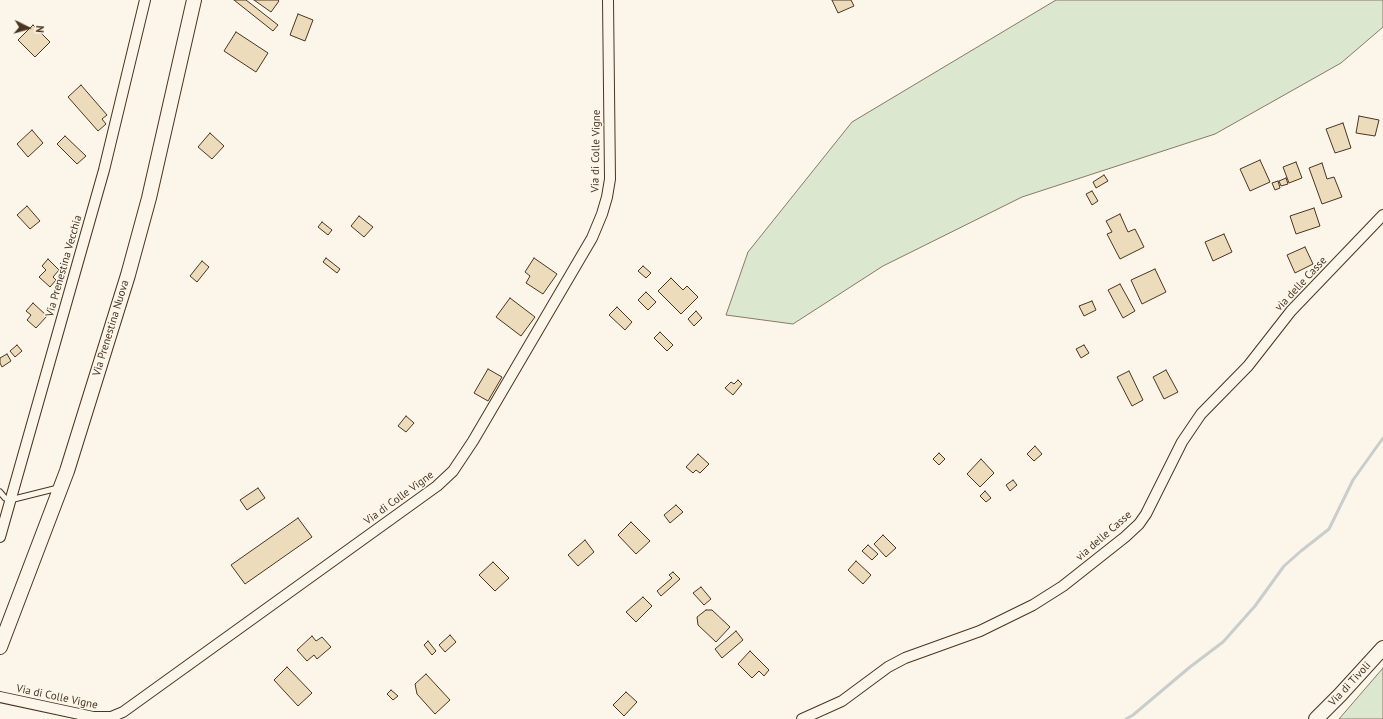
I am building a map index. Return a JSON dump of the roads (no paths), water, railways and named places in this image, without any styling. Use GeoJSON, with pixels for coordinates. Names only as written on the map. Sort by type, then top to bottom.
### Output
{"type":"FeatureCollection","features":[{"type":"Feature","properties":{"kind":"main road","name":"Via Prenestina Nuova"},"geometry":{"type":"LineString","coordinates":[[0,648],[61,487],[140,234],[194,0]]}},
{"type":"Feature","properties":{"kind":"main road","name":"Via di Tivoli"},"geometry":{"type":"LineString","coordinates":[[1316,719],[1346,689],[1383,648]]}},
{"type":"Feature","properties":{"kind":"street","name":"Via Prenestina Vecchia"},"geometry":{"type":"LineString","coordinates":[[0,537],[104,170],[145,0]]}},
{"type":"Feature","properties":{"kind":"street","name":"Via di Colle Vigne"},"geometry":{"type":"LineString","coordinates":[[0,697],[89,717],[104,718],[115,716],[128,710],[437,486],[447,477],[458,464],[588,245],[602,214],[610,179],[608,0]]}},
{"type":"Feature","properties":{"kind":"street","name":"via delle Casse"},"geometry":{"type":"LineString","coordinates":[[802,719],[845,699],[888,667],[905,658],[980,631],[1033,606],[1063,586],[1120,541],[1139,524],[1146,514],[1182,442],[1201,414],[1248,366],[1291,311],[1383,215]]}},
{"type":"Feature","properties":{"kind":"lane"},"geometry":{"type":"LineString","coordinates":[[0,492],[7,499],[12,499],[61,487]]}},
{"type":"Feature","properties":{"kind":"waterway"},"geometry":{"type":"LineString","coordinates":[[1126,719],[1133,715],[1190,667],[1223,642],[1255,606],[1284,566],[1329,529],[1353,480],[1383,438]]}}]}
